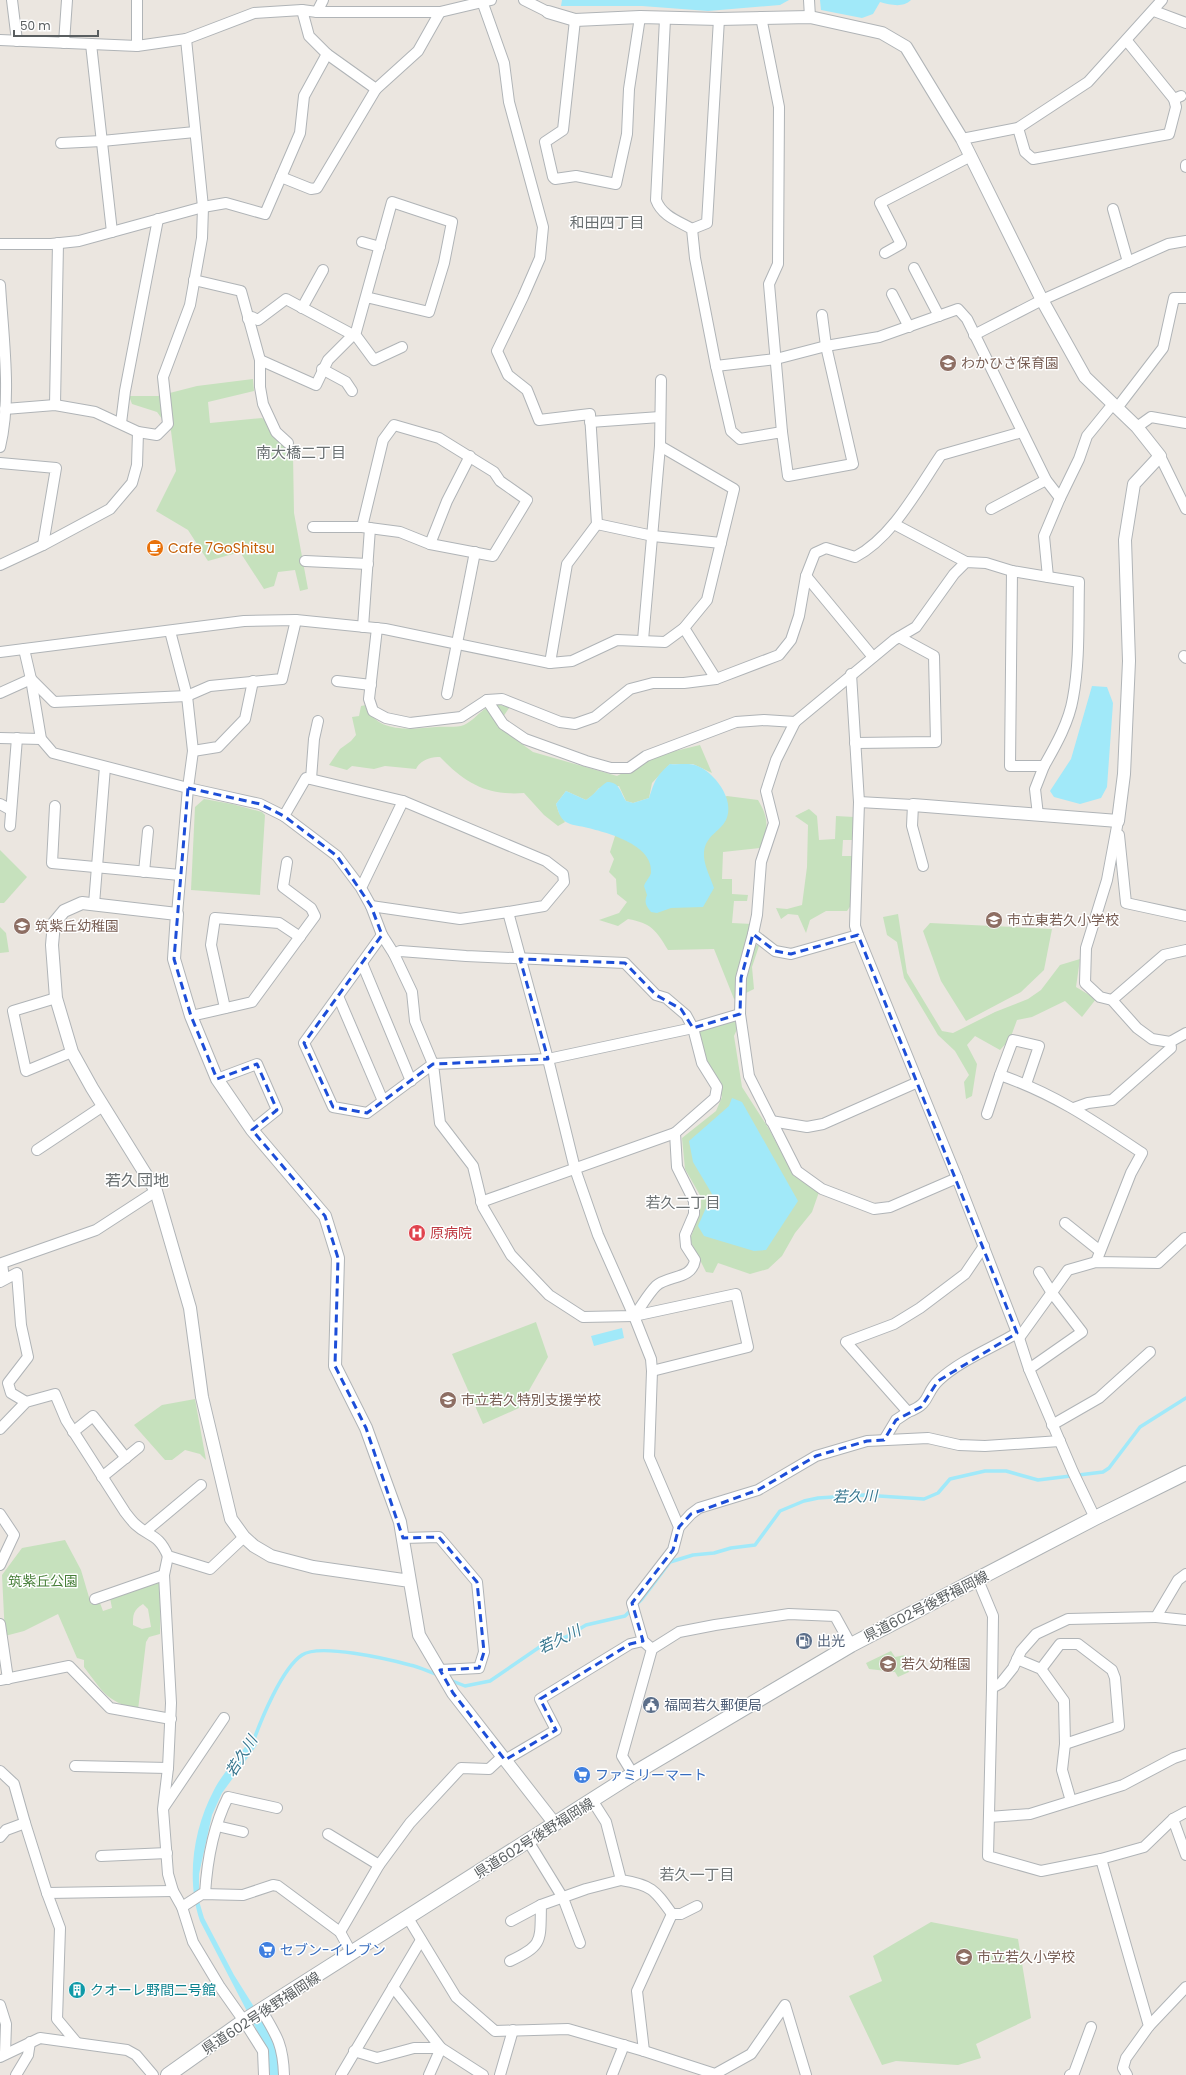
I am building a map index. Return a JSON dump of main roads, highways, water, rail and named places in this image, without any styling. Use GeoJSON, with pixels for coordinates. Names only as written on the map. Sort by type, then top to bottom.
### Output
{"type":"FeatureCollection","features":[{"type":"Feature","properties":{"kind":"main road","name":"県道602号後野福岡線"},"geometry":{"type":"LineString","coordinates":[[168,2075],[244,2021],[352,1954],[633,1774],[851,1645],[1095,1518],[1186,1473]]}},
{"type":"Feature","properties":{"kind":"water"},"geometry":{"type":"Polygon","coordinates":[[[562,0],[789,0],[780,5],[708,11],[642,6],[561,6],[562,0]]]}},
{"type":"Feature","properties":{"kind":"water"},"geometry":{"type":"Polygon","coordinates":[[[820,0],[911,0],[908,3],[901,5],[880,2],[873,14],[862,18],[821,10],[820,0]]]}},
{"type":"Feature","properties":{"kind":"water"},"geometry":{"type":"Polygon","coordinates":[[[1092,686],[1107,687],[1113,703],[1107,787],[1101,798],[1080,804],[1054,797],[1050,791],[1071,759],[1092,686]]]}},
{"type":"Feature","properties":{"kind":"water"},"geometry":{"type":"Polygon","coordinates":[[[670,764],[695,765],[709,773],[716,780],[726,795],[728,812],[726,820],[705,846],[705,861],[714,888],[703,907],[671,908],[657,913],[651,912],[646,904],[647,895],[644,886],[651,873],[650,863],[645,854],[637,847],[615,836],[573,825],[564,821],[558,812],[556,804],[566,791],[586,800],[607,782],[615,784],[619,788],[626,801],[633,803],[649,798],[656,780],[661,772],[670,764]]]}},
{"type":"Feature","properties":{"kind":"water"},"geometry":{"type":"Polygon","coordinates":[[[732,1098],[742,1102],[798,1201],[766,1250],[754,1251],[704,1236],[698,1226],[712,1194],[693,1162],[689,1141],[729,1106],[732,1098]]]}},
{"type":"Feature","properties":{"kind":"water"},"geometry":{"type":"Polygon","coordinates":[[[622,1328],[624,1338],[594,1346],[591,1336],[622,1328]]]}},
{"type":"Feature","properties":{"kind":"water"},"geometry":{"type":"Polygon","coordinates":[[[250,1740],[257,1745],[222,1793],[212,1815],[199,1874],[199,1901],[204,1918],[234,1975],[275,2040],[280,2075],[267,2075],[264,2044],[200,1921],[193,1889],[194,1855],[201,1821],[207,1805],[221,1778],[250,1740]]]}},
{"type":"Feature","properties":{"kind":"waterway","name":"若久川"},"geometry":{"type":"LineString","coordinates":[[450,1680],[465,1686],[490,1681],[544,1644],[566,1637],[586,1625],[625,1616],[642,1599],[670,1562],[693,1555],[714,1553],[731,1548],[755,1545],[780,1511],[804,1501],[818,1498],[864,1495],[924,1499],[938,1493],[950,1479],[985,1471],[1006,1471],[1038,1480],[1103,1472],[1109,1468],[1140,1427],[1186,1398]]}},
{"type":"Feature","properties":{"kind":"waterway","name":"若久川"},"geometry":{"type":"LineString","coordinates":[[253,1742],[261,1721],[280,1682],[294,1662],[302,1655],[311,1652],[323,1651],[354,1653],[414,1666],[439,1675]]}},
{"type":"Feature","properties":{"kind":"place","name":"わかひさ保育園"},"geometry":{"type":"Point","coordinates":[948,363]}},
{"type":"Feature","properties":{"kind":"place","name":"Cafe 7GoShitsu"},"geometry":{"type":"Point","coordinates":[155,548]}},
{"type":"Feature","properties":{"kind":"place","name":"市立東若久小学校"},"geometry":{"type":"Point","coordinates":[994,920]}},
{"type":"Feature","properties":{"kind":"place","name":"筑紫丘幼稚園"},"geometry":{"type":"Point","coordinates":[22,926]}},
{"type":"Feature","properties":{"kind":"place","name":"原病院"},"geometry":{"type":"Point","coordinates":[417,1233]}},
{"type":"Feature","properties":{"kind":"place","name":"市立若久特別支援学校"},"geometry":{"type":"Point","coordinates":[448,1400]}},
{"type":"Feature","properties":{"kind":"place","name":"出光"},"geometry":{"type":"Point","coordinates":[804,1641]}},
{"type":"Feature","properties":{"kind":"place","name":"若久幼稚園"},"geometry":{"type":"Point","coordinates":[888,1664]}},
{"type":"Feature","properties":{"kind":"place","name":"福岡若久郵便局"},"geometry":{"type":"Point","coordinates":[651,1705]}},
{"type":"Feature","properties":{"kind":"place","name":"ファミリーマート"},"geometry":{"type":"Point","coordinates":[582,1775]}},
{"type":"Feature","properties":{"kind":"place","name":"セブン-イレブン"},"geometry":{"type":"Point","coordinates":[267,1950]}},
{"type":"Feature","properties":{"kind":"place","name":"市立若久小学校"},"geometry":{"type":"Point","coordinates":[964,1957]}},
{"type":"Feature","properties":{"kind":"place","name":"クオーレ野間二号館"},"geometry":{"type":"Point","coordinates":[77,1990]}},
{"type":"Feature","properties":{"kind":"district","name":"和田四丁目"},"geometry":{"type":"Point","coordinates":[607,222]}},
{"type":"Feature","properties":{"kind":"district","name":"南大橋二丁目"},"geometry":{"type":"Point","coordinates":[301,452]}},
{"type":"Feature","properties":{"kind":"district","name":"若久団地"},"geometry":{"type":"Point","coordinates":[137,1180]}},
{"type":"Feature","properties":{"kind":"district","name":"若久二丁目"},"geometry":{"type":"Point","coordinates":[683,1202]}},
{"type":"Feature","properties":{"kind":"district","name":"若久一丁目"},"geometry":{"type":"Point","coordinates":[697,1874]}},
{"type":"Feature","properties":{"kind":"park label","name":"筑紫丘公園"},"geometry":{"type":"Point","coordinates":[43,1581]}}]}
